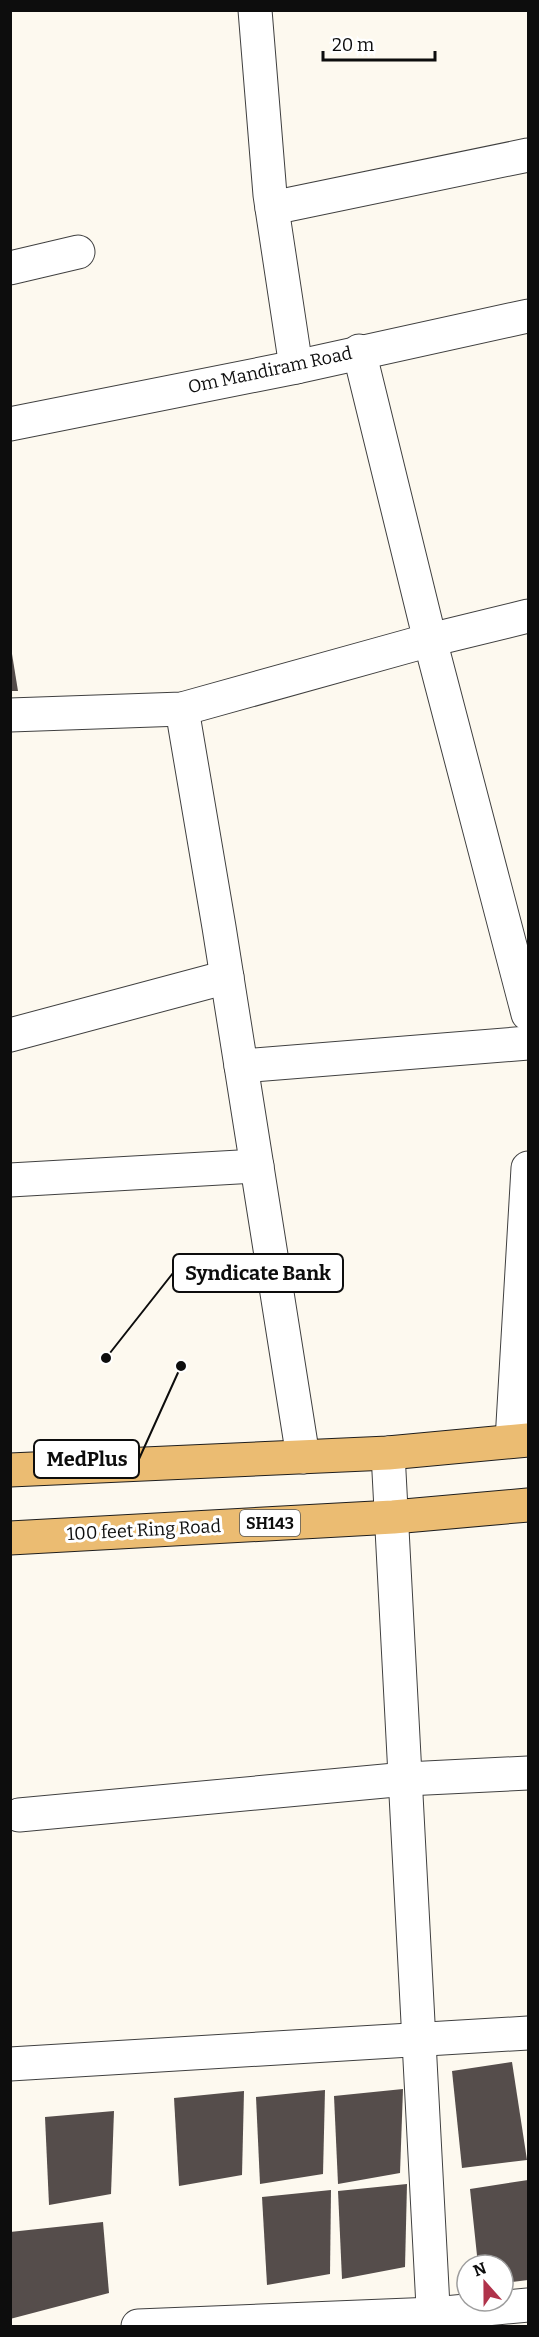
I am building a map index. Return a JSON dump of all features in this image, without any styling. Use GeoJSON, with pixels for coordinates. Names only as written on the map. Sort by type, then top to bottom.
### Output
{"type":"FeatureCollection","features":[{"type":"Feature","properties":{"kind":"main road"},"geometry":{"type":"LineString","coordinates":[[10,1470],[388,1454],[520,1441]]}},
{"type":"Feature","properties":{"kind":"main road","name":"100 feet Ring Road"},"geometry":{"type":"LineString","coordinates":[[10,1538],[528,1506]]}},
{"type":"Feature","properties":{"kind":"street"},"geometry":{"type":"LineString","coordinates":[[255,10],[272,208],[296,367]]}},
{"type":"Feature","properties":{"kind":"street"},"geometry":{"type":"LineString","coordinates":[[272,208],[528,155]]}},
{"type":"Feature","properties":{"kind":"street"},"geometry":{"type":"LineString","coordinates":[[10,268],[78,252]]}},
{"type":"Feature","properties":{"kind":"street","name":"Om Mandiram Road"},"geometry":{"type":"LineString","coordinates":[[10,424],[296,367],[359,351],[528,316]]}},
{"type":"Feature","properties":{"kind":"street"},"geometry":{"type":"LineString","coordinates":[[359,351],[430,640],[528,1014]]}},
{"type":"Feature","properties":{"kind":"street"},"geometry":{"type":"LineString","coordinates":[[10,715],[182,709],[430,640],[528,616]]}},
{"type":"Feature","properties":{"kind":"street"},"geometry":{"type":"LineString","coordinates":[[182,709],[303,1457]]}},
{"type":"Feature","properties":{"kind":"street"},"geometry":{"type":"LineString","coordinates":[[10,1035],[227,977]]}},
{"type":"Feature","properties":{"kind":"street"},"geometry":{"type":"LineString","coordinates":[[241,1066],[528,1043]]}},
{"type":"Feature","properties":{"kind":"street"},"geometry":{"type":"LineString","coordinates":[[10,1180],[257,1166]]}},
{"type":"Feature","properties":{"kind":"street"},"geometry":{"type":"LineString","coordinates":[[520,1441],[528,1168]]}},
{"type":"Feature","properties":{"kind":"street"},"geometry":{"type":"LineString","coordinates":[[388,1454],[434,2320]]}},
{"type":"Feature","properties":{"kind":"street"},"geometry":{"type":"LineString","coordinates":[[19,1815],[406,1779],[528,1773]]}},
{"type":"Feature","properties":{"kind":"street"},"geometry":{"type":"LineString","coordinates":[[10,2064],[528,2033]]}},
{"type":"Feature","properties":{"kind":"street"},"geometry":{"type":"LineString","coordinates":[[138,2326],[434,2320],[528,2305]]}},
{"type":"Feature","properties":{"kind":"building"},"geometry":{"type":"Polygon","coordinates":[[[10,654],[12,654],[18,691],[10,691],[10,654]]]}},
{"type":"Feature","properties":{"kind":"building"},"geometry":{"type":"Polygon","coordinates":[[[512,2062],[527,2160],[462,2168],[452,2071],[512,2062]]]}},
{"type":"Feature","properties":{"kind":"building"},"geometry":{"type":"Polygon","coordinates":[[[403,2089],[400,2173],[338,2184],[334,2096],[403,2089]]]}},
{"type":"Feature","properties":{"kind":"building"},"geometry":{"type":"Polygon","coordinates":[[[325,2090],[323,2174],[260,2184],[256,2097],[325,2090]]]}},
{"type":"Feature","properties":{"kind":"building"},"geometry":{"type":"Polygon","coordinates":[[[244,2091],[242,2175],[179,2186],[174,2098],[244,2091]]]}},
{"type":"Feature","properties":{"kind":"building"},"geometry":{"type":"Polygon","coordinates":[[[114,2111],[111,2194],[49,2205],[45,2117],[114,2111]]]}},
{"type":"Feature","properties":{"kind":"building"},"geometry":{"type":"Polygon","coordinates":[[[528,2180],[528,2280],[515,2282],[515,2253],[477,2253],[470,2189],[528,2180]]]}},
{"type":"Feature","properties":{"kind":"building"},"geometry":{"type":"Polygon","coordinates":[[[407,2184],[405,2267],[342,2279],[338,2191],[407,2184]]]}},
{"type":"Feature","properties":{"kind":"building"},"geometry":{"type":"Polygon","coordinates":[[[331,2190],[330,2274],[267,2285],[262,2197],[331,2190]]]}},
{"type":"Feature","properties":{"kind":"building"},"geometry":{"type":"Polygon","coordinates":[[[103,2222],[109,2293],[10,2319],[10,2232],[103,2222]]]}},
{"type":"Feature","properties":{"kind":"place","name":"Syndicate Bank"},"geometry":{"type":"Point","coordinates":[106,1358]}},
{"type":"Feature","properties":{"kind":"place","name":"MedPlus"},"geometry":{"type":"Point","coordinates":[181,1366]}}]}
